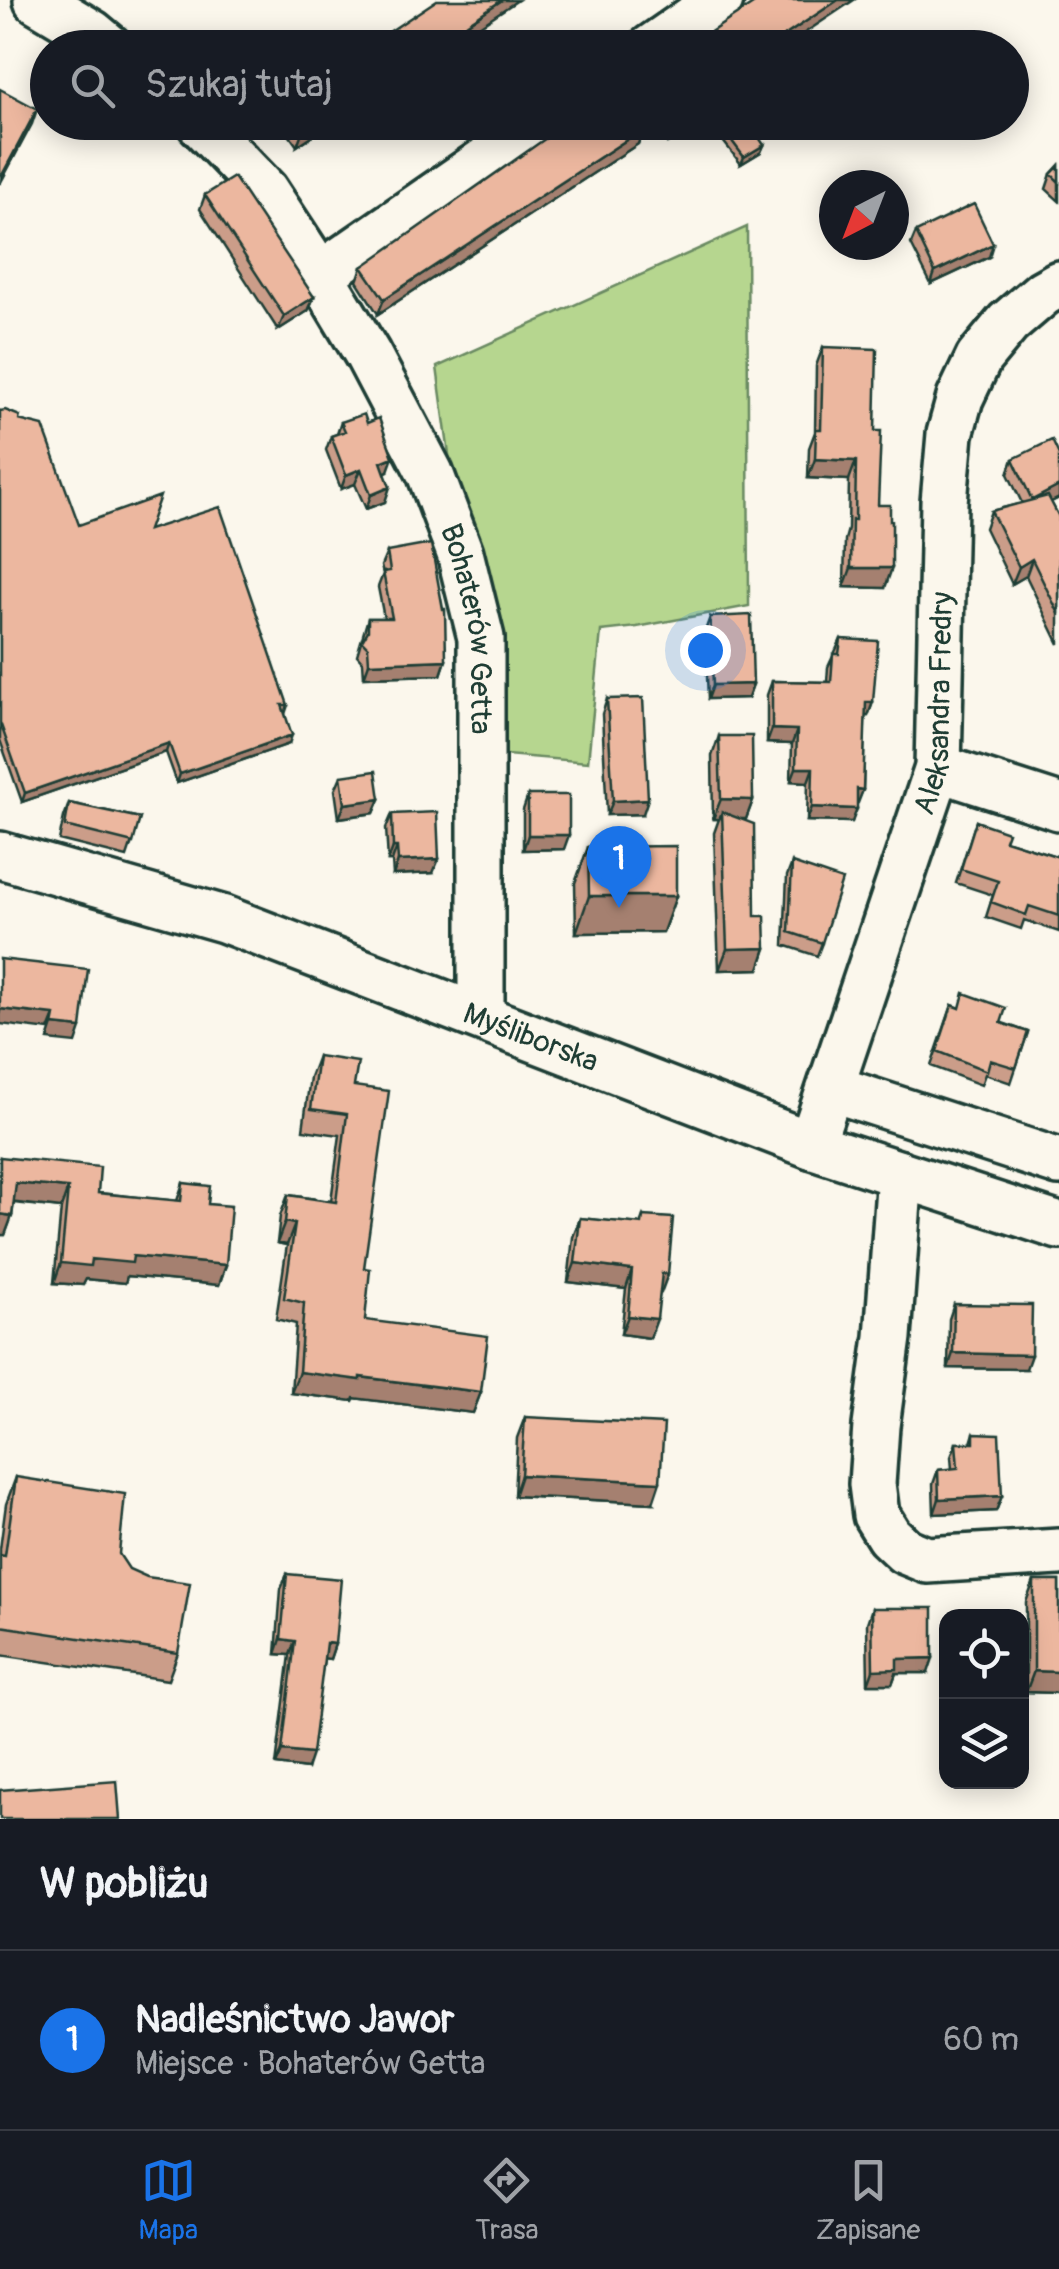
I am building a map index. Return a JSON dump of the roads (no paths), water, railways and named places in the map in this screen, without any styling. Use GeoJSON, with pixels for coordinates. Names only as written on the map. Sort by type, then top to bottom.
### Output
{"type":"FeatureCollection","features":[{"type":"Feature","properties":{"kind":"street"},"geometry":{"type":"LineString","coordinates":[[37,0],[87,30]]}},
{"type":"Feature","properties":{"kind":"street"},"geometry":{"type":"LineString","coordinates":[[676,30],[720,0]]}},
{"type":"Feature","properties":{"kind":"street","name":"Bohaterów Getta"},"geometry":{"type":"LineString","coordinates":[[215,140],[265,191],[368,356],[430,473],[460,553],[481,638],[480,1017]]}},
{"type":"Feature","properties":{"kind":"street"},"geometry":{"type":"LineString","coordinates":[[320,275],[515,140]]}},
{"type":"Feature","properties":{"kind":"street","name":"Aleksandra Fredry"},"geometry":{"type":"LineString","coordinates":[[811,1145],[938,768],[944,502],[950,434],[960,398],[979,358],[1008,323],[1059,284]]}},
{"type":"Feature","properties":{"kind":"street"},"geometry":{"type":"LineString","coordinates":[[938,768],[1059,807]]}},
{"type":"Feature","properties":{"kind":"street","name":"Myśliborska"},"geometry":{"type":"LineString","coordinates":[[0,855],[224,919],[811,1145],[1059,1226]]}},
{"type":"Feature","properties":{"kind":"street"},"geometry":{"type":"LineString","coordinates":[[831,1088],[1059,1162]]}},
{"type":"Feature","properties":{"kind":"street"},"geometry":{"type":"LineString","coordinates":[[900,1174],[888,1337],[876,1426],[872,1484],[876,1515],[889,1536],[906,1551],[927,1560],[1059,1552]]}},
{"type":"Feature","properties":{"kind":"place","name":"Nadleśnictwo Jawor"},"geometry":{"type":"Point","coordinates":[619,908]}}]}
